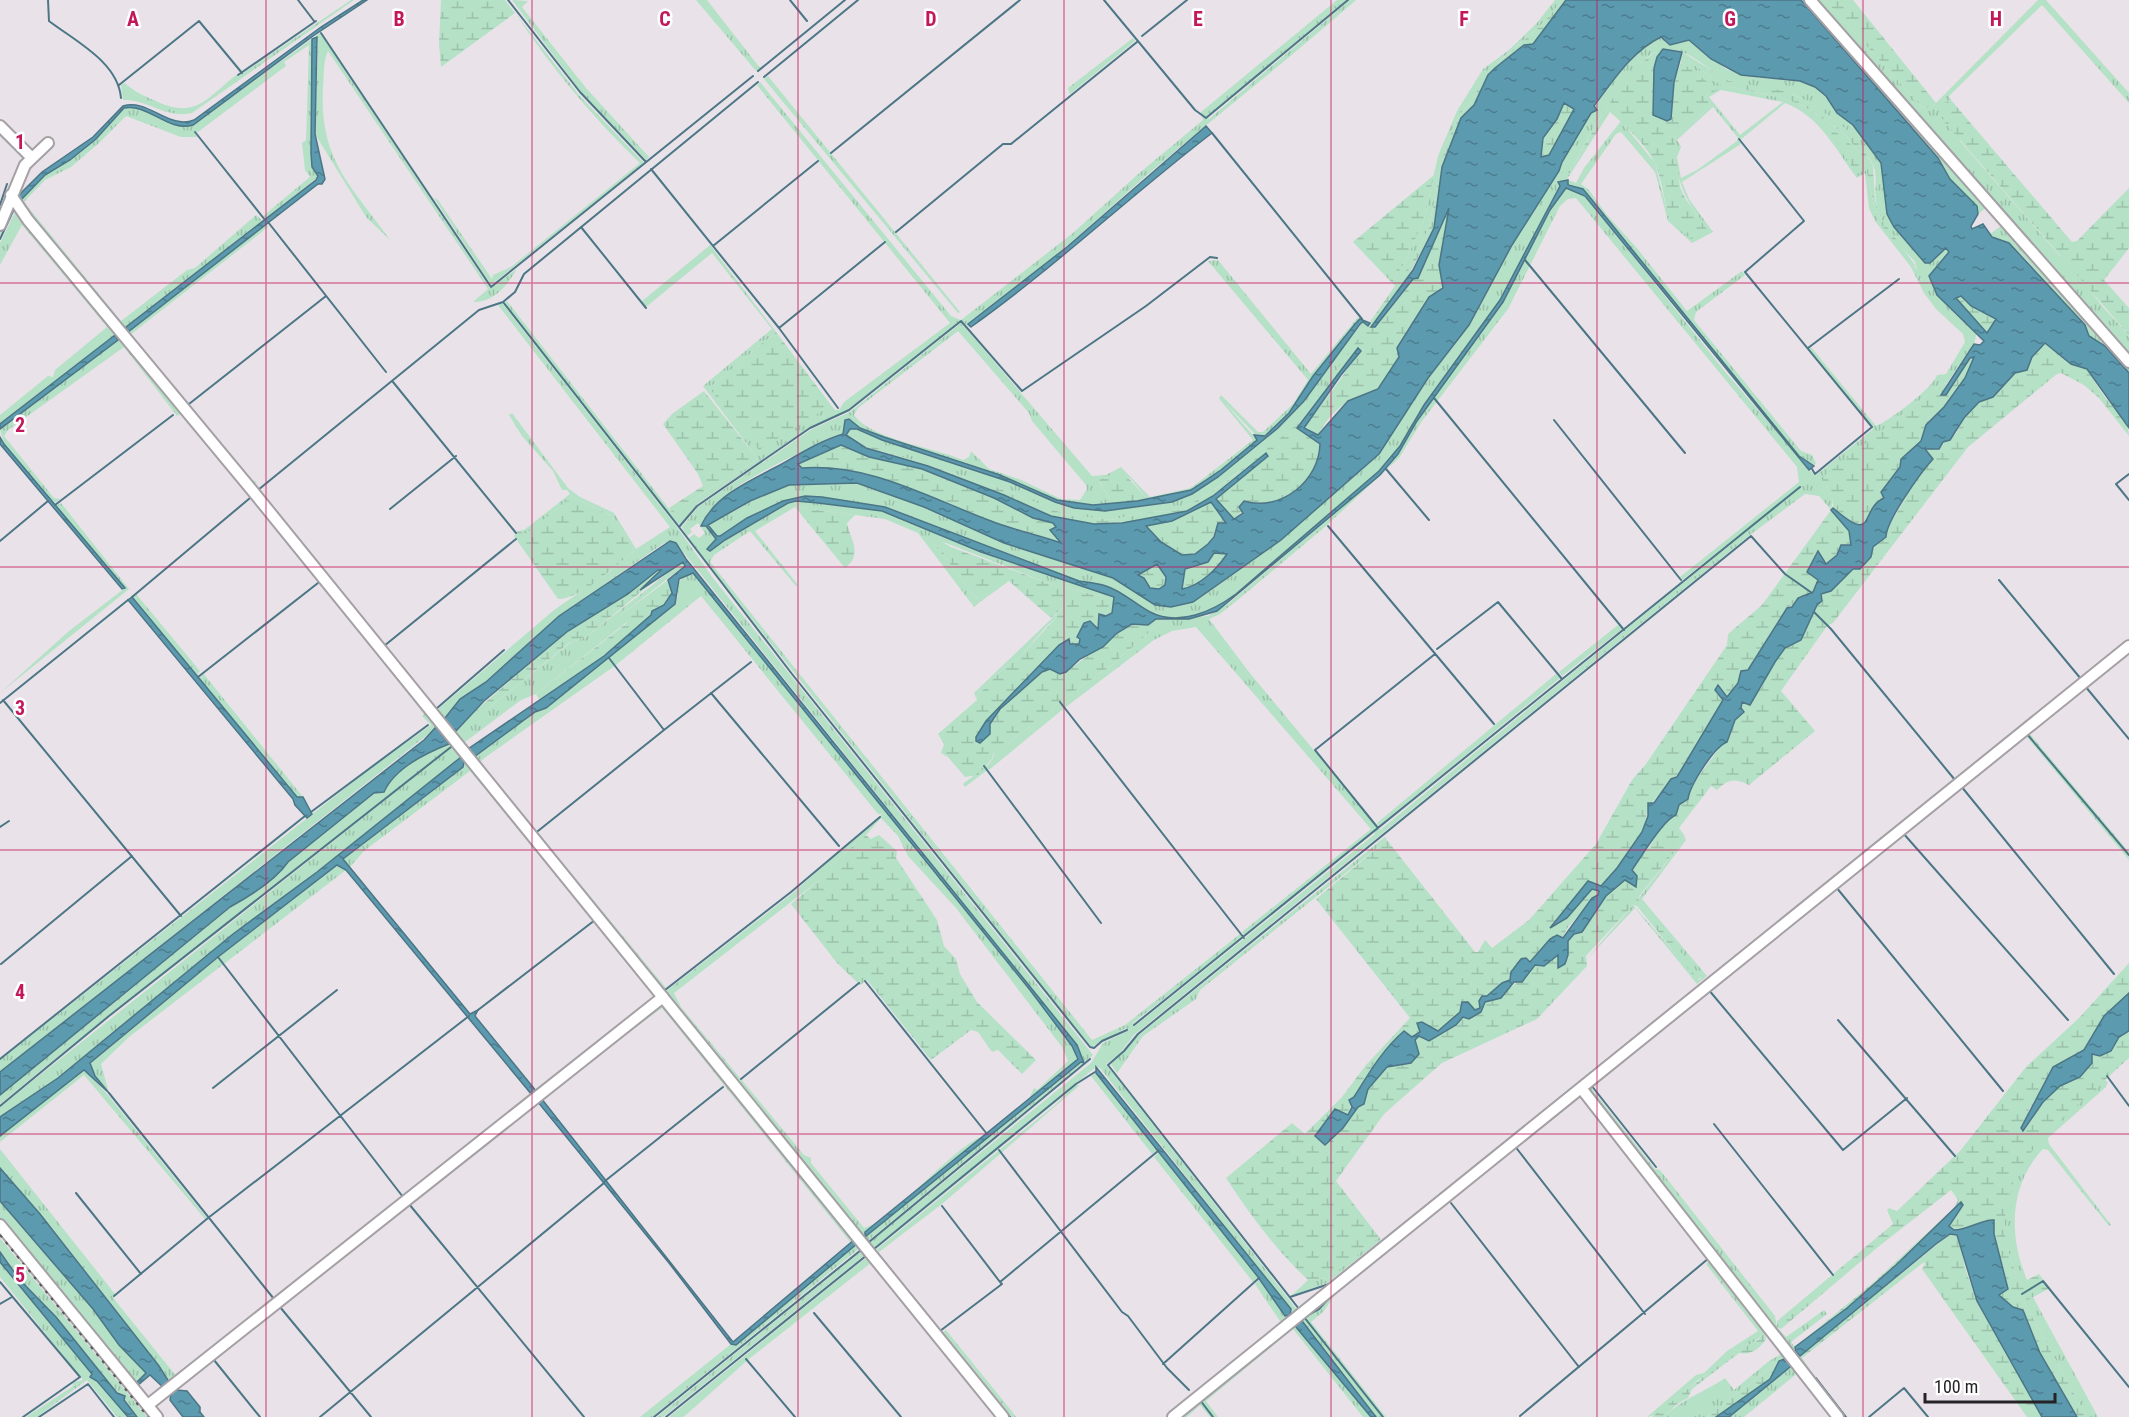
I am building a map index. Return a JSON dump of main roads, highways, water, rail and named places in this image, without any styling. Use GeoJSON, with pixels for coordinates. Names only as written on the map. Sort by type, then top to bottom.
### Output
{"type":"FeatureCollection","features":[{"type":"Feature","properties":{"kind":"water"},"geometry":{"type":"Polygon","coordinates":[[[363,0],[367,0],[313,36],[193,125],[175,125],[142,110],[124,108],[96,139],[70,160],[45,175],[20,201],[16,198],[42,172],[93,137],[123,106],[141,106],[176,121],[194,120],[321,27],[363,0]]]}},
{"type":"Feature","properties":{"kind":"water"},"geometry":{"type":"Polygon","coordinates":[[[1566,0],[1801,0],[1938,158],[1950,179],[1977,206],[1978,214],[1971,226],[1972,229],[1983,224],[1992,237],[2009,243],[2085,325],[2089,336],[2105,346],[2129,373],[2129,428],[2087,369],[2071,364],[2045,343],[2032,357],[2027,370],[2015,373],[1993,397],[1979,402],[1964,418],[1950,440],[1943,442],[1939,449],[1925,449],[1933,459],[1898,509],[1886,537],[1873,547],[1871,557],[1860,569],[1853,569],[1831,591],[1821,594],[1822,601],[1817,605],[1801,640],[1785,648],[1750,705],[1742,702],[1741,708],[1744,712],[1735,720],[1727,742],[1703,767],[1688,799],[1679,805],[1676,815],[1665,823],[1632,870],[1637,876],[1636,887],[1625,880],[1606,896],[1582,932],[1574,934],[1568,941],[1568,955],[1565,964],[1558,968],[1558,955],[1544,966],[1535,965],[1522,982],[1514,982],[1501,998],[1485,1002],[1481,1012],[1469,1019],[1463,1017],[1456,1025],[1429,1041],[1419,1036],[1415,1040],[1419,1054],[1411,1063],[1387,1067],[1368,1089],[1364,1104],[1358,1107],[1343,1128],[1325,1145],[1315,1136],[1335,1109],[1348,1115],[1352,1107],[1349,1100],[1354,1097],[1383,1053],[1404,1031],[1412,1037],[1420,1032],[1417,1023],[1422,1022],[1438,1031],[1460,1012],[1462,1002],[1468,1002],[1475,1010],[1480,1008],[1479,1001],[1482,996],[1487,996],[1502,983],[1510,980],[1511,972],[1521,959],[1526,958],[1530,962],[1550,939],[1557,935],[1563,938],[1599,891],[1592,889],[1567,918],[1550,928],[1588,881],[1601,886],[1617,868],[1642,832],[1648,816],[1648,803],[1654,803],[1671,779],[1677,777],[1723,700],[1715,690],[1718,685],[1727,697],[1738,683],[1741,671],[1748,670],[1787,608],[1792,607],[1798,598],[1813,592],[1818,580],[1807,572],[1818,551],[1826,564],[1837,555],[1841,545],[1851,545],[1849,531],[1831,510],[1833,508],[1856,524],[1866,521],[1876,503],[1884,498],[1881,492],[1900,467],[1901,459],[1921,441],[1926,425],[1944,407],[1965,378],[1974,357],[1970,358],[1946,395],[1941,395],[1974,344],[1980,345],[1984,341],[1937,295],[1929,276],[1949,252],[1946,248],[1930,263],[1925,263],[1894,227],[1887,214],[1881,163],[1853,125],[1837,113],[1826,96],[1815,87],[1800,81],[1741,75],[1711,59],[1689,40],[1670,45],[1661,37],[1641,50],[1624,67],[1594,106],[1597,110],[1591,113],[1559,171],[1512,245],[1469,325],[1428,378],[1379,454],[1281,540],[1193,602],[1171,607],[1155,605],[1113,578],[1004,543],[924,507],[857,483],[789,485],[750,501],[708,525],[717,536],[720,536],[747,518],[783,501],[805,496],[885,507],[1079,581],[1112,588],[1150,612],[1161,616],[1184,617],[1206,611],[1236,594],[1379,471],[1400,446],[1424,405],[1500,300],[1560,186],[1558,182],[1568,180],[1568,185],[1583,189],[1799,456],[1814,466],[1809,470],[1585,196],[1566,188],[1550,210],[1503,302],[1417,421],[1398,454],[1380,475],[1217,611],[1189,619],[1156,619],[1148,625],[1132,624],[1117,633],[1103,647],[1080,659],[1066,672],[1060,674],[1050,669],[1042,672],[1000,709],[990,724],[990,734],[980,743],[976,741],[976,737],[986,721],[1059,645],[1069,639],[1070,644],[1079,644],[1080,639],[1077,637],[1084,623],[1090,621],[1098,629],[1099,614],[1106,616],[1112,613],[1114,597],[981,552],[882,511],[796,501],[788,503],[710,551],[707,549],[716,539],[706,526],[701,526],[707,515],[724,497],[826,440],[843,434],[845,420],[849,419],[860,428],[1000,475],[1057,500],[1093,505],[1137,501],[1191,490],[1221,470],[1257,440],[1254,435],[1265,436],[1289,413],[1313,376],[1355,324],[1360,319],[1370,323],[1368,326],[1363,322],[1360,324],[1304,401],[1278,428],[1218,477],[1192,494],[1172,502],[1105,511],[1074,508],[1010,482],[882,440],[857,429],[850,429],[846,435],[866,448],[928,466],[1051,516],[1094,524],[1122,523],[1187,511],[1213,496],[1266,453],[1268,456],[1216,499],[1234,519],[1243,513],[1239,507],[1244,501],[1258,503],[1284,498],[1305,481],[1318,458],[1320,444],[1297,428],[1358,348],[1361,351],[1304,428],[1318,435],[1348,401],[1378,389],[1399,357],[1397,348],[1429,297],[1443,288],[1439,265],[1449,208],[1418,278],[1413,279],[1375,327],[1371,327],[1413,270],[1434,228],[1442,167],[1461,118],[1474,105],[1488,75],[1524,45],[1533,44],[1566,0]],[[1564,103],[1557,119],[1543,138],[1541,157],[1549,155],[1574,109],[1564,103]],[[1961,296],[1956,298],[1987,333],[1996,319],[1971,306],[1961,296]],[[841,445],[798,464],[802,468],[852,471],[875,477],[899,484],[1000,524],[1061,543],[1050,530],[1056,527],[1053,523],[1033,518],[994,498],[922,469],[869,457],[841,445]],[[1211,502],[1172,521],[1146,526],[1161,542],[1182,555],[1195,554],[1214,537],[1218,523],[1226,523],[1211,502]],[[1214,553],[1208,562],[1185,569],[1182,589],[1208,576],[1227,554],[1214,553]],[[1157,564],[1138,575],[1144,578],[1150,588],[1159,589],[1165,585],[1166,577],[1157,564]]]}},
{"type":"Feature","properties":{"kind":"water"},"geometry":{"type":"Polygon","coordinates":[[[317,37],[315,134],[325,179],[322,184],[318,184],[128,332],[126,327],[316,180],[318,176],[312,167],[311,153],[312,39],[317,37]]]}},
{"type":"Feature","properties":{"kind":"water"},"geometry":{"type":"Polygon","coordinates":[[[1663,49],[1682,52],[1674,82],[1671,119],[1667,121],[1653,115],[1654,68],[1657,57],[1663,49]]]}},
{"type":"Feature","properties":{"kind":"water"},"geometry":{"type":"Polygon","coordinates":[[[1206,126],[1212,133],[1033,280],[971,327],[968,324],[1067,247],[1206,126]]]}},
{"type":"Feature","properties":{"kind":"water"},"geometry":{"type":"Polygon","coordinates":[[[115,335],[118,340],[0,429],[0,424],[115,335]]]}},
{"type":"Feature","properties":{"kind":"water"},"geometry":{"type":"Polygon","coordinates":[[[0,437],[125,588],[122,589],[0,444],[0,437]]]}},
{"type":"Feature","properties":{"kind":"water"},"geometry":{"type":"Polygon","coordinates":[[[670,541],[676,543],[686,559],[1077,1045],[1084,1063],[1081,1062],[865,1237],[865,1232],[1078,1059],[1072,1046],[1030,990],[693,573],[679,579],[675,604],[546,708],[535,712],[474,757],[468,749],[604,656],[651,615],[652,611],[664,605],[672,593],[668,580],[685,566],[683,562],[640,590],[661,570],[658,570],[628,594],[568,631],[484,701],[456,731],[446,723],[445,718],[460,699],[486,682],[559,616],[670,541]]]}},
{"type":"Feature","properties":{"kind":"water"},"geometry":{"type":"Polygon","coordinates":[[[132,597],[297,797],[303,797],[312,814],[307,818],[295,805],[293,799],[128,600],[132,597]]]}},
{"type":"Feature","properties":{"kind":"water"},"geometry":{"type":"Polygon","coordinates":[[[436,727],[449,744],[421,757],[403,769],[384,792],[374,793],[288,862],[269,882],[230,907],[0,1095],[0,1072],[424,740],[436,727]]]}},
{"type":"Feature","properties":{"kind":"water"},"geometry":{"type":"Polygon","coordinates":[[[461,757],[464,762],[463,767],[343,859],[470,1014],[478,1010],[475,1016],[537,1092],[532,1095],[346,870],[337,865],[218,957],[90,1063],[95,1076],[109,1093],[84,1070],[0,1136],[0,1117],[58,1078],[233,934],[317,872],[461,757]]]}},
{"type":"Feature","properties":{"kind":"water"},"geometry":{"type":"Polygon","coordinates":[[[2129,993],[2129,1031],[2119,1037],[2111,1051],[2100,1056],[2092,1054],[2092,1063],[2080,1077],[2060,1086],[2043,1102],[2023,1131],[2021,1128],[2053,1067],[2084,1050],[2104,1016],[2129,993]]]}},
{"type":"Feature","properties":{"kind":"water"},"geometry":{"type":"Polygon","coordinates":[[[1096,1067],[1291,1309],[1290,1315],[1285,1316],[1258,1277],[1096,1073],[1096,1067]]]}},
{"type":"Feature","properties":{"kind":"water"},"geometry":{"type":"Polygon","coordinates":[[[541,1098],[733,1342],[854,1240],[858,1243],[736,1345],[731,1344],[669,1263],[537,1101],[541,1098]]]}},
{"type":"Feature","properties":{"kind":"water"},"geometry":{"type":"Polygon","coordinates":[[[0,1168],[40,1214],[159,1366],[171,1385],[165,1389],[150,1375],[137,1386],[135,1384],[146,1373],[119,1345],[93,1309],[0,1201],[0,1168]]]}},
{"type":"Feature","properties":{"kind":"water"},"geometry":{"type":"Polygon","coordinates":[[[1961,1202],[1963,1205],[1949,1226],[1954,1230],[1959,1230],[1994,1220],[1994,1234],[2008,1289],[1999,1295],[2013,1307],[2023,1310],[2040,1353],[2077,1417],[2042,1417],[1977,1301],[1957,1235],[1950,1234],[1936,1244],[1800,1356],[1796,1352],[1795,1347],[1847,1308],[1896,1265],[1961,1202]]]}},
{"type":"Feature","properties":{"kind":"water"},"geometry":{"type":"Polygon","coordinates":[[[0,1252],[19,1279],[56,1317],[117,1393],[125,1396],[124,1400],[137,1417],[128,1417],[97,1381],[90,1377],[92,1374],[0,1262],[0,1252]]]}},
{"type":"Feature","properties":{"kind":"water"},"geometry":{"type":"Polygon","coordinates":[[[1299,1317],[1376,1417],[1371,1417],[1296,1327],[1294,1322],[1299,1317]]]}},
{"type":"Feature","properties":{"kind":"water"},"geometry":{"type":"Polygon","coordinates":[[[1784,1359],[1788,1361],[1790,1367],[1729,1417],[1716,1417],[1770,1379],[1779,1361],[1784,1359]]]}},
{"type":"Feature","properties":{"kind":"water"},"geometry":{"type":"Polygon","coordinates":[[[176,1390],[187,1391],[200,1407],[200,1412],[204,1417],[183,1417],[170,1400],[171,1393],[176,1390]]]}},
{"type":"Feature","properties":{"kind":"waterway"},"geometry":{"type":"LineString","coordinates":[[48,0],[49,21],[104,63],[118,85],[121,98]]}},
{"type":"Feature","properties":{"kind":"waterway"},"geometry":{"type":"LineString","coordinates":[[298,0],[314,21]]}},
{"type":"Feature","properties":{"kind":"waterway"},"geometry":{"type":"LineString","coordinates":[[508,0],[580,92],[646,162]]}},
{"type":"Feature","properties":{"kind":"waterway"},"geometry":{"type":"LineString","coordinates":[[790,0],[807,21]]}},
{"type":"Feature","properties":{"kind":"waterway"},"geometry":{"type":"LineString","coordinates":[[758,71],[845,0]]}},
{"type":"Feature","properties":{"kind":"waterway"},"geometry":{"type":"LineString","coordinates":[[764,77],[858,0]]}},
{"type":"Feature","properties":{"kind":"waterway"},"geometry":{"type":"LineString","coordinates":[[831,153],[1020,0]]}},
{"type":"Feature","properties":{"kind":"waterway"},"geometry":{"type":"LineString","coordinates":[[1104,0],[1195,110],[1206,118],[1348,0]]}},
{"type":"Feature","properties":{"kind":"waterway"},"geometry":{"type":"LineString","coordinates":[[1142,36],[1187,0]]}},
{"type":"Feature","properties":{"kind":"waterway"},"geometry":{"type":"LineString","coordinates":[[119,85],[199,21],[242,73]]}},
{"type":"Feature","properties":{"kind":"waterway"},"geometry":{"type":"LineString","coordinates":[[238,75],[316,21]]}},
{"type":"Feature","properties":{"kind":"waterway"},"geometry":{"type":"LineString","coordinates":[[321,33],[491,287],[753,76]]}},
{"type":"Feature","properties":{"kind":"waterway"},"geometry":{"type":"LineString","coordinates":[[896,232],[1003,144],[1011,144],[1137,42]]}},
{"type":"Feature","properties":{"kind":"waterway"},"geometry":{"type":"LineString","coordinates":[[679,527],[503,302],[515,292],[524,274],[758,82]]}},
{"type":"Feature","properties":{"kind":"waterway"},"geometry":{"type":"LineString","coordinates":[[195,132],[265,220]]}},
{"type":"Feature","properties":{"kind":"waterway"},"geometry":{"type":"LineString","coordinates":[[1212,133],[1362,319]]}},
{"type":"Feature","properties":{"kind":"waterway"},"geometry":{"type":"LineString","coordinates":[[1739,139],[1804,221],[1745,272],[1872,427],[1815,474],[1812,469]]}},
{"type":"Feature","properties":{"kind":"waterway"},"geometry":{"type":"LineString","coordinates":[[713,246],[818,161]]}},
{"type":"Feature","properties":{"kind":"waterway"},"geometry":{"type":"LineString","coordinates":[[651,169],[779,328],[838,408]]}},
{"type":"Feature","properties":{"kind":"waterway"},"geometry":{"type":"LineString","coordinates":[[0,205],[7,184]]}},
{"type":"Feature","properties":{"kind":"waterway"},"geometry":{"type":"LineString","coordinates":[[0,239],[14,209]]}},
{"type":"Feature","properties":{"kind":"waterway"},"geometry":{"type":"LineString","coordinates":[[268,222],[386,372]]}},
{"type":"Feature","properties":{"kind":"waterway"},"geometry":{"type":"LineString","coordinates":[[581,227],[646,308]]}},
{"type":"Feature","properties":{"kind":"waterway"},"geometry":{"type":"LineString","coordinates":[[779,328],[885,242]]}},
{"type":"Feature","properties":{"kind":"waterway"},"geometry":{"type":"LineString","coordinates":[[1127,1030],[1102,1041],[1094,1048],[1090,1047],[792,674],[679,527],[697,506],[810,428],[849,410],[961,321],[1022,391],[1146,306],[1210,257],[1217,258]]}},
{"type":"Feature","properties":{"kind":"waterway"},"geometry":{"type":"LineString","coordinates":[[1525,260],[1685,453]]}},
{"type":"Feature","properties":{"kind":"waterway"},"geometry":{"type":"LineString","coordinates":[[1808,348],[1899,279]]}},
{"type":"Feature","properties":{"kind":"waterway"},"geometry":{"type":"LineString","coordinates":[[189,404],[326,296]]}},
{"type":"Feature","properties":{"kind":"waterway"},"geometry":{"type":"LineString","coordinates":[[258,490],[479,310],[503,302]]}},
{"type":"Feature","properties":{"kind":"waterway"},"geometry":{"type":"LineString","coordinates":[[393,382],[516,533]]}},
{"type":"Feature","properties":{"kind":"waterway"},"geometry":{"type":"LineString","coordinates":[[1434,398],[1624,630]]}},
{"type":"Feature","properties":{"kind":"waterway"},"geometry":{"type":"LineString","coordinates":[[55,505],[173,415]]}},
{"type":"Feature","properties":{"kind":"waterway"},"geometry":{"type":"LineString","coordinates":[[1554,420],[1681,580]]}},
{"type":"Feature","properties":{"kind":"waterway"},"geometry":{"type":"LineString","coordinates":[[390,509],[456,456]]}},
{"type":"Feature","properties":{"kind":"waterway"},"geometry":{"type":"LineString","coordinates":[[1386,469],[1429,520]]}},
{"type":"Feature","properties":{"kind":"waterway"},"geometry":{"type":"LineString","coordinates":[[2129,474],[2116,484],[2129,500]]}},
{"type":"Feature","properties":{"kind":"waterway"},"geometry":{"type":"LineString","coordinates":[[1134,1025],[1800,487]]}},
{"type":"Feature","properties":{"kind":"waterway"},"geometry":{"type":"LineString","coordinates":[[132,597],[250,498]]}},
{"type":"Feature","properties":{"kind":"waterway"},"geometry":{"type":"LineString","coordinates":[[0,541],[48,501]]}},
{"type":"Feature","properties":{"kind":"waterway"},"geometry":{"type":"LineString","coordinates":[[1328,526],[1494,724]]}},
{"type":"Feature","properties":{"kind":"waterway"},"geometry":{"type":"LineString","coordinates":[[1299,1309],[1108,1065],[1138,1034],[1751,536],[1785,574],[1812,593]]}},
{"type":"Feature","properties":{"kind":"waterway"},"geometry":{"type":"LineString","coordinates":[[384,646],[516,539]]}},
{"type":"Feature","properties":{"kind":"waterway"},"geometry":{"type":"LineString","coordinates":[[1999,580],[2081,679]]}},
{"type":"Feature","properties":{"kind":"waterway"},"geometry":{"type":"LineString","coordinates":[[198,677],[318,583]]}},
{"type":"Feature","properties":{"kind":"waterway"},"geometry":{"type":"LineString","coordinates":[[0,703],[128,600]]}},
{"type":"Feature","properties":{"kind":"waterway"},"geometry":{"type":"LineString","coordinates":[[1437,649],[1498,602],[1562,679]]}},
{"type":"Feature","properties":{"kind":"waterway"},"geometry":{"type":"LineString","coordinates":[[1814,612],[1831,629],[1955,780]]}},
{"type":"Feature","properties":{"kind":"waterway"},"geometry":{"type":"LineString","coordinates":[[436,709],[504,650]]}},
{"type":"Feature","properties":{"kind":"waterway"},"geometry":{"type":"LineString","coordinates":[[1378,828],[1315,750],[1435,654]]}},
{"type":"Feature","properties":{"kind":"waterway"},"geometry":{"type":"LineString","coordinates":[[538,831],[664,730],[609,658]]}},
{"type":"Feature","properties":{"kind":"waterway"},"geometry":{"type":"LineString","coordinates":[[664,730],[751,662]]}},
{"type":"Feature","properties":{"kind":"waterway"},"geometry":{"type":"LineString","coordinates":[[2085,686],[2129,739]]}},
{"type":"Feature","properties":{"kind":"waterway"},"geometry":{"type":"LineString","coordinates":[[711,693],[839,846]]}},
{"type":"Feature","properties":{"kind":"waterway"},"geometry":{"type":"LineString","coordinates":[[3,700],[181,916]]}},
{"type":"Feature","properties":{"kind":"waterway"},"geometry":{"type":"LineString","coordinates":[[1060,702],[1244,938]]}},
{"type":"Feature","properties":{"kind":"waterway"},"geometry":{"type":"LineString","coordinates":[[311,812],[428,725]]}},
{"type":"Feature","properties":{"kind":"waterway"},"geometry":{"type":"LineString","coordinates":[[2027,734],[2129,855]]}},
{"type":"Feature","properties":{"kind":"waterway"},"geometry":{"type":"LineString","coordinates":[[0,1106],[109,1016],[451,747]]}},
{"type":"Feature","properties":{"kind":"waterway"},"geometry":{"type":"LineString","coordinates":[[984,766],[1101,923]]}},
{"type":"Feature","properties":{"kind":"waterway"},"geometry":{"type":"LineString","coordinates":[[1961,786],[2114,974]]}},
{"type":"Feature","properties":{"kind":"waterway"},"geometry":{"type":"LineString","coordinates":[[1862,854],[1937,794]]}},
{"type":"Feature","properties":{"kind":"waterway"},"geometry":{"type":"LineString","coordinates":[[0,1059],[305,816]]}},
{"type":"Feature","properties":{"kind":"waterway"},"geometry":{"type":"LineString","coordinates":[[665,990],[791,892],[880,817]]}},
{"type":"Feature","properties":{"kind":"waterway"},"geometry":{"type":"LineString","coordinates":[[0,827],[9,821]]}},
{"type":"Feature","properties":{"kind":"waterway"},"geometry":{"type":"LineString","coordinates":[[1903,833],[2068,1020]]}},
{"type":"Feature","properties":{"kind":"waterway"},"geometry":{"type":"LineString","coordinates":[[1,964],[132,856]]}},
{"type":"Feature","properties":{"kind":"waterway"},"geometry":{"type":"LineString","coordinates":[[1836,887],[2003,1091]]}},
{"type":"Feature","properties":{"kind":"waterway"},"geometry":{"type":"LineString","coordinates":[[478,1010],[595,920]]}},
{"type":"Feature","properties":{"kind":"waterway"},"geometry":{"type":"LineString","coordinates":[[1290,1297],[1329,1284],[1757,939]]}},
{"type":"Feature","properties":{"kind":"waterway"},"geometry":{"type":"LineString","coordinates":[[218,957],[403,1197]]}},
{"type":"Feature","properties":{"kind":"waterway"},"geometry":{"type":"LineString","coordinates":[[865,981],[987,1134]]}},
{"type":"Feature","properties":{"kind":"waterway"},"geometry":{"type":"LineString","coordinates":[[741,1079],[859,983]]}},
{"type":"Feature","properties":{"kind":"waterway"},"geometry":{"type":"LineString","coordinates":[[1708,989],[1843,1150],[1907,1098]]}},
{"type":"Feature","properties":{"kind":"waterway"},"geometry":{"type":"LineString","coordinates":[[213,1088],[337,990]]}},
{"type":"Feature","properties":{"kind":"waterway"},"geometry":{"type":"LineString","coordinates":[[114,1296],[208,1218],[469,1016]]}},
{"type":"Feature","properties":{"kind":"waterway"},"geometry":{"type":"LineString","coordinates":[[1838,1020],[1955,1156]]}},
{"type":"Feature","properties":{"kind":"waterway"},"geometry":{"type":"LineString","coordinates":[[869,1242],[1090,1059]]}},
{"type":"Feature","properties":{"kind":"waterway"},"geometry":{"type":"LineString","coordinates":[[1010,1417],[874,1249],[1076,1084],[1095,1072]]}},
{"type":"Feature","properties":{"kind":"waterway"},"geometry":{"type":"LineString","coordinates":[[2107,1076],[2129,1106]]}},
{"type":"Feature","properties":{"kind":"waterway"},"geometry":{"type":"LineString","coordinates":[[1591,1085],[1656,1167]]}},
{"type":"Feature","properties":{"kind":"waterway"},"geometry":{"type":"LineString","coordinates":[[605,1181],[723,1087]]}},
{"type":"Feature","properties":{"kind":"waterway"},"geometry":{"type":"LineString","coordinates":[[109,1093],[274,1299]]}},
{"type":"Feature","properties":{"kind":"waterway"},"geometry":{"type":"LineString","coordinates":[[1714,1124],[1833,1275]]}},
{"type":"Feature","properties":{"kind":"waterway"},"geometry":{"type":"LineString","coordinates":[[1514,1145],[1645,1314]]}},
{"type":"Feature","properties":{"kind":"waterway"},"geometry":{"type":"LineString","coordinates":[[999,1150],[1122,1312],[1128,1316],[1167,1368],[1189,1390]]}},
{"type":"Feature","properties":{"kind":"waterway"},"geometry":{"type":"LineString","coordinates":[[940,1331],[1002,1284],[1000,1282],[1158,1151]]}},
{"type":"Feature","properties":{"kind":"waterway"},"geometry":{"type":"LineString","coordinates":[[320,1417],[604,1183]]}},
{"type":"Feature","properties":{"kind":"waterway"},"geometry":{"type":"LineString","coordinates":[[76,1193],[141,1274]]}},
{"type":"Feature","properties":{"kind":"waterway"},"geometry":{"type":"LineString","coordinates":[[1451,1203],[1579,1367]]}},
{"type":"Feature","properties":{"kind":"waterway"},"geometry":{"type":"LineString","coordinates":[[409,1204],[584,1417]]}},
{"type":"Feature","properties":{"kind":"waterway"},"geometry":{"type":"LineString","coordinates":[[942,1206],[1000,1282]]}},
{"type":"Feature","properties":{"kind":"waterway"},"geometry":{"type":"LineString","coordinates":[[654,1417],[861,1250]]}},
{"type":"Feature","properties":{"kind":"waterway"},"geometry":{"type":"LineString","coordinates":[[666,1417],[867,1255]]}},
{"type":"Feature","properties":{"kind":"waterway"},"geometry":{"type":"LineString","coordinates":[[1520,1416],[1709,1258]]}},
{"type":"Feature","properties":{"kind":"waterway"},"geometry":{"type":"LineString","coordinates":[[1163,1364],[1259,1278]]}},
{"type":"Feature","properties":{"kind":"waterway"},"geometry":{"type":"LineString","coordinates":[[2022,1294],[2043,1281],[2129,1387]]}},
{"type":"Feature","properties":{"kind":"waterway"},"geometry":{"type":"LineString","coordinates":[[0,1282],[80,1377],[23,1417]]}},
{"type":"Feature","properties":{"kind":"waterway"},"geometry":{"type":"LineString","coordinates":[[0,1304],[12,1297]]}},
{"type":"Feature","properties":{"kind":"waterway"},"geometry":{"type":"LineString","coordinates":[[1308,1315],[1319,1309],[1329,1298]]}},
{"type":"Feature","properties":{"kind":"waterway"},"geometry":{"type":"LineString","coordinates":[[280,1307],[371,1417]]}},
{"type":"Feature","properties":{"kind":"waterway"},"geometry":{"type":"LineString","coordinates":[[814,1313],[901,1417]]}},
{"type":"Feature","properties":{"kind":"waterway"},"geometry":{"type":"LineString","coordinates":[[1304,1317],[1383,1417]]}},
{"type":"Feature","properties":{"kind":"waterway"},"geometry":{"type":"LineString","coordinates":[[746,1359],[795,1417]]}},
{"type":"Feature","properties":{"kind":"waterway"},"geometry":{"type":"LineString","coordinates":[[214,1360],[260,1417]]}},
{"type":"Feature","properties":{"kind":"waterway"},"geometry":{"type":"LineString","coordinates":[[1816,1378],[1846,1417]]}},
{"type":"Feature","properties":{"kind":"waterway"},"geometry":{"type":"LineString","coordinates":[[39,1417],[88,1384],[114,1417]]}},
{"type":"Feature","properties":{"kind":"waterway"},"geometry":{"type":"LineString","coordinates":[[1869,1417],[1904,1388],[1928,1417]]}},
{"type":"Feature","properties":{"kind":"waterway"},"geometry":{"type":"LineString","coordinates":[[1200,1400],[1213,1417]]}},
{"type":"Feature","properties":{"kind":"railway"},"geometry":{"type":"LineString","coordinates":[[0,1235],[148,1417]]}}]}
